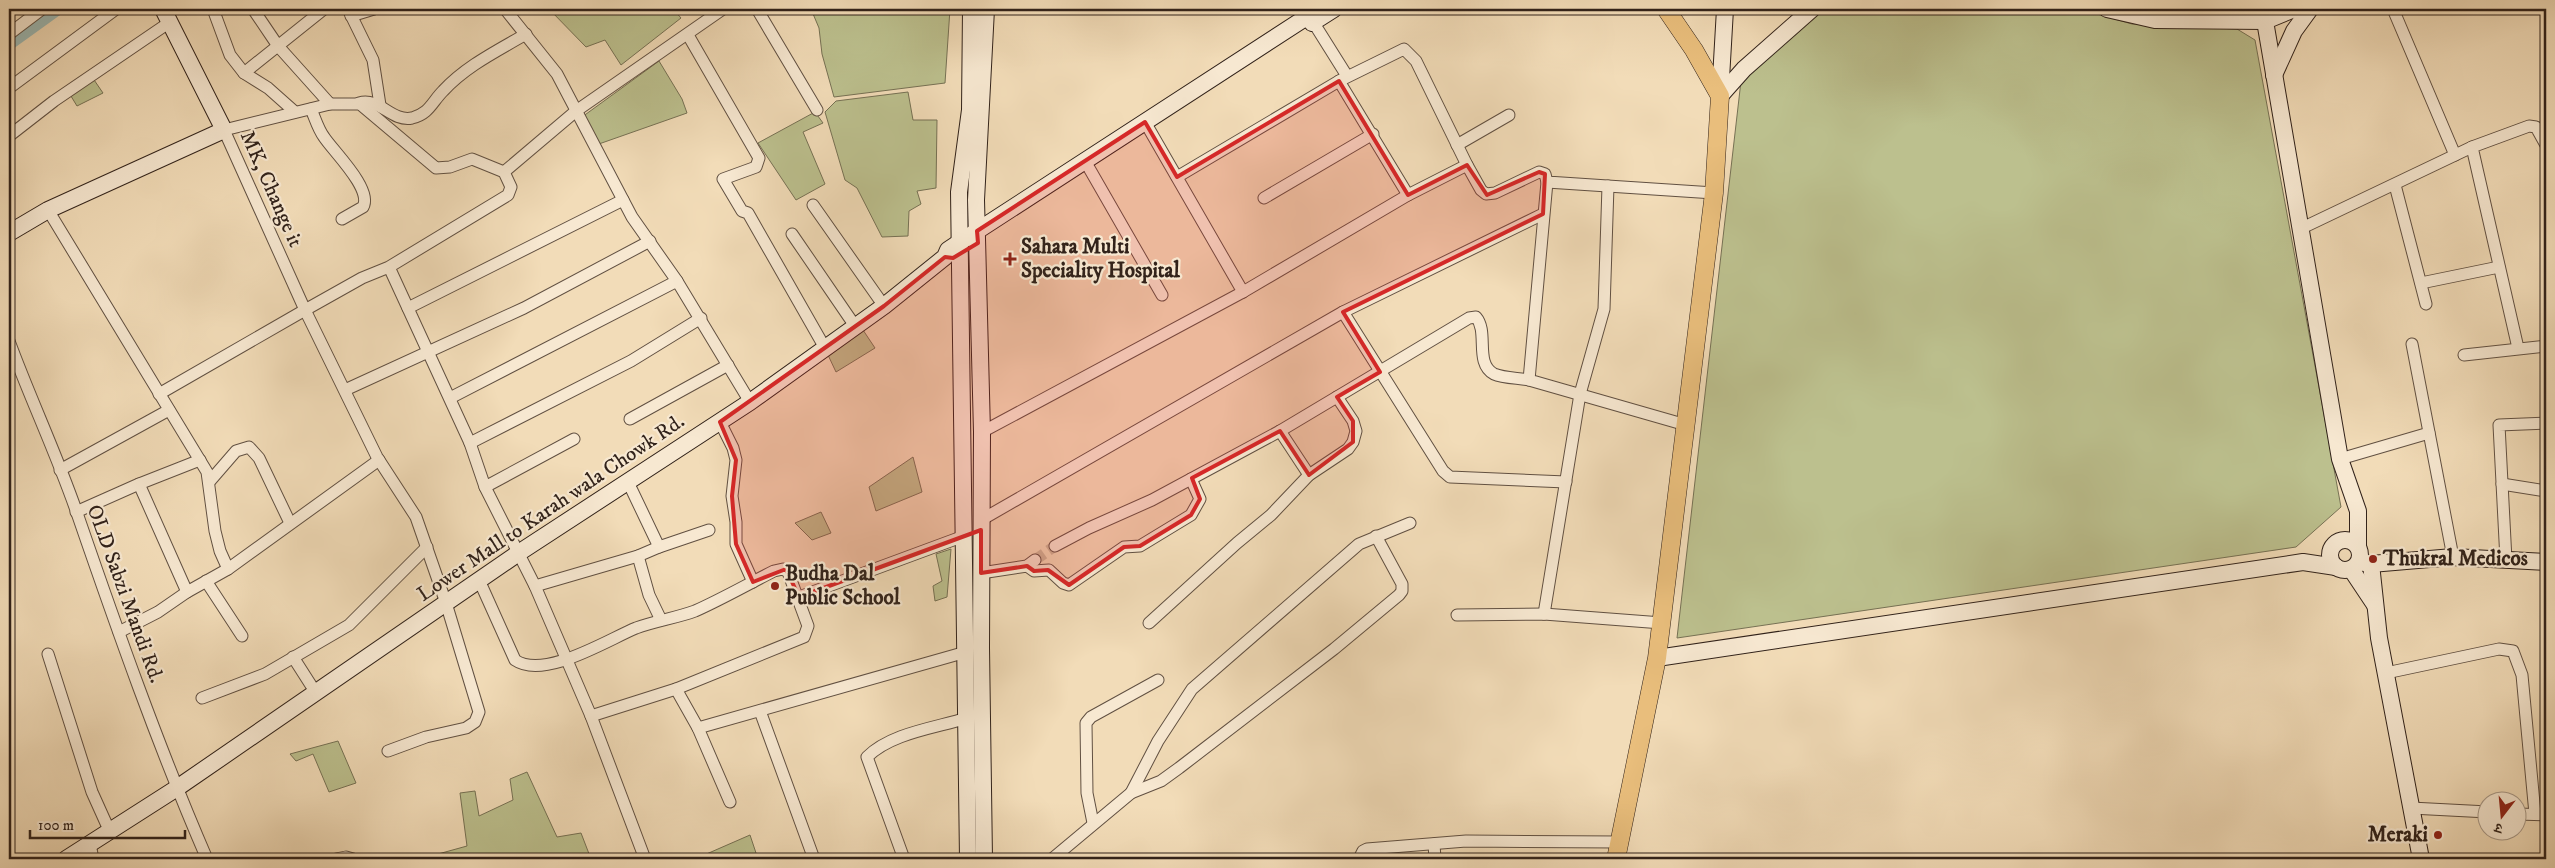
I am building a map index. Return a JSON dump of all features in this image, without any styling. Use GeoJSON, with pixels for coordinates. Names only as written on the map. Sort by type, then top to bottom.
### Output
{"type":"FeatureCollection","features":[{"type":"Feature","properties":{"kind":"main road"},"geometry":{"type":"LineString","coordinates":[[968,859],[966,652],[963,573],[964,490],[955,251],[959,192],[970,110],[972,9]]}},
{"type":"Feature","properties":{"kind":"main road"},"geometry":{"type":"LineString","coordinates":[[984,859],[981,573],[982,432],[977,156],[986,9]]}},
{"type":"Feature","properties":{"kind":"main road"},"geometry":{"type":"LineString","coordinates":[[977,237],[1314,15],[1334,9]]}},
{"type":"Feature","properties":{"kind":"main road"},"geometry":{"type":"LineString","coordinates":[[1666,9],[1694,50],[1720,96]]}},
{"type":"Feature","properties":{"kind":"main road"},"geometry":{"type":"LineString","coordinates":[[1618,851],[1657,658],[1662,622],[1714,194],[1725,9]]}},
{"type":"Feature","properties":{"kind":"main road"},"geometry":{"type":"LineString","coordinates":[[1720,96],[1744,69],[1784,30],[1812,9]]}},
{"type":"Feature","properties":{"kind":"main road"},"geometry":{"type":"LineString","coordinates":[[2107,9],[2155,20],[2265,21],[2294,9]]}},
{"type":"Feature","properties":{"kind":"main road"},"geometry":{"type":"LineString","coordinates":[[2274,75],[2294,31],[2310,9]]}},
{"type":"Feature","properties":{"kind":"main road"},"geometry":{"type":"LineString","coordinates":[[9,233],[48,210],[224,130],[166,16]]}},
{"type":"Feature","properties":{"kind":"main road"},"geometry":{"type":"LineString","coordinates":[[2265,21],[2340,459],[2358,511],[2355,562]]}},
{"type":"Feature","properties":{"kind":"main road"},"geometry":{"type":"LineString","coordinates":[[977,237],[1089,168],[1147,125]]}},
{"type":"Feature","properties":{"kind":"main road","name":"Lower Mall to Karah wala Chowk Rd."},"geometry":{"type":"LineString","coordinates":[[66,859],[91,852],[110,832],[520,552],[750,402],[884,306],[955,251],[977,237]]}},
{"type":"Feature","properties":{"kind":"main road"},"geometry":{"type":"LineString","coordinates":[[964,490],[982,488]]}},
{"type":"Feature","properties":{"kind":"main road"},"geometry":{"type":"LineString","coordinates":[[2355,562],[2330,554],[2358,511]]}},
{"type":"Feature","properties":{"kind":"main road"},"geometry":{"type":"LineString","coordinates":[[2303,562],[2337,543],[2351,541],[2355,562],[2374,605],[2421,859]]}},
{"type":"Feature","properties":{"kind":"main road"},"geometry":{"type":"LineString","coordinates":[[1657,658],[2303,562],[2355,562],[2453,556],[2546,562]]}},
{"type":"Feature","properties":{"kind":"street"},"geometry":{"type":"LineString","coordinates":[[9,34],[42,9]]}},
{"type":"Feature","properties":{"kind":"street"},"geometry":{"type":"LineString","coordinates":[[9,88],[116,9]]}},
{"type":"Feature","properties":{"kind":"street"},"geometry":{"type":"LineString","coordinates":[[213,9],[230,55],[244,73],[268,88],[295,112]]}},
{"type":"Feature","properties":{"kind":"street"},"geometry":{"type":"LineString","coordinates":[[253,9],[278,46],[330,104]]}},
{"type":"Feature","properties":{"kind":"street"},"geometry":{"type":"LineString","coordinates":[[244,73],[324,9]]}},
{"type":"Feature","properties":{"kind":"street"},"geometry":{"type":"LineString","coordinates":[[374,9],[350,12],[372,60],[380,105],[386,111],[400,117],[418,116],[429,110],[457,76],[526,34]]}},
{"type":"Feature","properties":{"kind":"street"},"geometry":{"type":"LineString","coordinates":[[505,9],[557,74],[623,200],[701,318],[750,402]]}},
{"type":"Feature","properties":{"kind":"street"},"geometry":{"type":"LineString","coordinates":[[504,172],[576,111],[723,9]]}},
{"type":"Feature","properties":{"kind":"street"},"geometry":{"type":"LineString","coordinates":[[757,9],[817,110]]}},
{"type":"Feature","properties":{"kind":"street"},"geometry":{"type":"LineString","coordinates":[[2392,9],[2456,155]]}},
{"type":"Feature","properties":{"kind":"street"},"geometry":{"type":"LineString","coordinates":[[1314,15],[1343,79],[1408,195]]}},
{"type":"Feature","properties":{"kind":"street"},"geometry":{"type":"LineString","coordinates":[[9,136],[166,16]]}},
{"type":"Feature","properties":{"kind":"street"},"geometry":{"type":"LineString","coordinates":[[688,34],[759,158],[756,167],[723,179],[742,212],[748,213],[825,348]]}},
{"type":"Feature","properties":{"kind":"street"},"geometry":{"type":"LineString","coordinates":[[1177,177],[1343,79],[1404,49],[1416,61],[1481,190],[1486,194],[1495,193],[1539,172],[1545,174],[1548,182],[1528,380]]}},
{"type":"Feature","properties":{"kind":"street","name":"MK, Change it"},"geometry":{"type":"LineString","coordinates":[[380,105],[368,102],[360,104],[330,104],[224,130],[305,310],[379,460],[416,517],[446,603],[480,712],[479,717],[466,728],[426,738],[388,751]]}},
{"type":"Feature","properties":{"kind":"street"},"geometry":{"type":"LineString","coordinates":[[159,394],[362,278],[389,266],[508,195],[511,187],[504,172],[472,159],[450,167],[436,168],[360,104]]}},
{"type":"Feature","properties":{"kind":"street"},"geometry":{"type":"LineString","coordinates":[[311,108],[324,137],[350,171],[365,199],[363,206],[342,219]]}},
{"type":"Feature","properties":{"kind":"street"},"geometry":{"type":"LineString","coordinates":[[1457,145],[1509,115]]}},
{"type":"Feature","properties":{"kind":"street"},"geometry":{"type":"LineString","coordinates":[[1147,125],[1243,292]]}},
{"type":"Feature","properties":{"kind":"street"},"geometry":{"type":"LineString","coordinates":[[2300,229],[2472,147],[2529,126],[2536,126],[2546,144]]}},
{"type":"Feature","properties":{"kind":"street"},"geometry":{"type":"LineString","coordinates":[[1264,198],[1373,134]]}},
{"type":"Feature","properties":{"kind":"street"},"geometry":{"type":"LineString","coordinates":[[2472,147],[2518,348]]}},
{"type":"Feature","properties":{"kind":"street"},"geometry":{"type":"LineString","coordinates":[[982,432],[1243,292],[1408,195],[1467,165]]}},
{"type":"Feature","properties":{"kind":"street"},"geometry":{"type":"LineString","coordinates":[[1089,168],[1162,295]]}},
{"type":"Feature","properties":{"kind":"street"},"geometry":{"type":"LineString","coordinates":[[1548,182],[1714,194]]}},
{"type":"Feature","properties":{"kind":"street"},"geometry":{"type":"LineString","coordinates":[[2395,185],[2426,304]]}},
{"type":"Feature","properties":{"kind":"street"},"geometry":{"type":"LineString","coordinates":[[1544,614],[1580,394],[1604,309],[1608,186]]}},
{"type":"Feature","properties":{"kind":"street"},"geometry":{"type":"LineString","coordinates":[[408,308],[623,200]]}},
{"type":"Feature","properties":{"kind":"street"},"geometry":{"type":"LineString","coordinates":[[813,205],[884,306]]}},
{"type":"Feature","properties":{"kind":"street"},"geometry":{"type":"LineString","coordinates":[[48,210],[200,460],[210,481],[215,531],[220,551],[228,569]]}},
{"type":"Feature","properties":{"kind":"street"},"geometry":{"type":"LineString","coordinates":[[981,520],[1343,312],[1544,214]]}},
{"type":"Feature","properties":{"kind":"street"},"geometry":{"type":"LineString","coordinates":[[792,234],[855,326]]}},
{"type":"Feature","properties":{"kind":"street"},"geometry":{"type":"LineString","coordinates":[[345,390],[532,303],[650,241]]}},
{"type":"Feature","properties":{"kind":"street"},"geometry":{"type":"LineString","coordinates":[[389,266],[470,443],[485,487],[520,552],[567,660],[591,716],[645,859]]}},
{"type":"Feature","properties":{"kind":"street"},"geometry":{"type":"LineString","coordinates":[[2421,283],[2499,266]]}},
{"type":"Feature","properties":{"kind":"street"},"geometry":{"type":"LineString","coordinates":[[450,398],[677,281]]}},
{"type":"Feature","properties":{"kind":"street"},"geometry":{"type":"LineString","coordinates":[[1343,312],[1443,471],[1450,477],[1566,482]]}},
{"type":"Feature","properties":{"kind":"street"},"geometry":{"type":"LineString","coordinates":[[1055,546],[1089,528],[1152,500],[1280,431],[1469,318],[1476,317],[1480,322],[1484,359],[1488,369],[1495,374],[1528,380],[1686,425]]}},
{"type":"Feature","properties":{"kind":"street"},"geometry":{"type":"LineString","coordinates":[[470,443],[631,361],[701,318]]}},
{"type":"Feature","properties":{"kind":"street","name":"OLD Sabzi Mandi Rd."},"geometry":{"type":"LineString","coordinates":[[9,341],[76,512],[99,581],[177,788],[207,859]]}},
{"type":"Feature","properties":{"kind":"street"},"geometry":{"type":"LineString","coordinates":[[2412,344],[2453,556]]}},
{"type":"Feature","properties":{"kind":"street"},"geometry":{"type":"LineString","coordinates":[[2464,355],[2546,346]]}},
{"type":"Feature","properties":{"kind":"street"},"geometry":{"type":"LineString","coordinates":[[630,419],[728,365]]}},
{"type":"Feature","properties":{"kind":"street"},"geometry":{"type":"LineString","coordinates":[[1149,623],[1237,543],[1271,516],[1309,475],[1348,449],[1353,442],[1356,431],[1353,421],[1337,397]]}},
{"type":"Feature","properties":{"kind":"street"},"geometry":{"type":"LineString","coordinates":[[60,470],[169,410]]}},
{"type":"Feature","properties":{"kind":"street"},"geometry":{"type":"LineString","coordinates":[[720,422],[733,448],[736,460],[732,496],[736,522],[735,538],[753,582]]}},
{"type":"Feature","properties":{"kind":"street"},"geometry":{"type":"LineString","coordinates":[[2506,560],[2499,425],[2546,423]]}},
{"type":"Feature","properties":{"kind":"street"},"geometry":{"type":"LineString","coordinates":[[1280,431],[1309,475]]}},
{"type":"Feature","properties":{"kind":"street"},"geometry":{"type":"LineString","coordinates":[[2340,459],[2429,433]]}},
{"type":"Feature","properties":{"kind":"street"},"geometry":{"type":"LineString","coordinates":[[485,487],[574,439]]}},
{"type":"Feature","properties":{"kind":"street"},"geometry":{"type":"LineString","coordinates":[[210,481],[236,451],[249,447],[259,458],[290,523]]}},
{"type":"Feature","properties":{"kind":"street"},"geometry":{"type":"LineString","coordinates":[[76,512],[200,460]]}},
{"type":"Feature","properties":{"kind":"street"},"geometry":{"type":"LineString","coordinates":[[119,632],[158,612],[187,592],[228,569],[379,460]]}},
{"type":"Feature","properties":{"kind":"street"},"geometry":{"type":"LineString","coordinates":[[981,573],[1031,563],[1034,571],[1049,570],[1063,583],[1069,585],[1124,547],[1140,546],[1190,515],[1200,499],[1191,479]]}},
{"type":"Feature","properties":{"kind":"street"},"geometry":{"type":"LineString","coordinates":[[628,482],[659,547]]}},
{"type":"Feature","properties":{"kind":"street"},"geometry":{"type":"LineString","coordinates":[[139,484],[187,592]]}},
{"type":"Feature","properties":{"kind":"street"},"geometry":{"type":"LineString","coordinates":[[2502,484],[2546,491]]}},
{"type":"Feature","properties":{"kind":"street"},"geometry":{"type":"LineString","coordinates":[[1131,793],[1158,741],[1192,689],[1337,561],[1359,544],[1410,523]]}},
{"type":"Feature","properties":{"kind":"street"},"geometry":{"type":"LineString","coordinates":[[535,586],[638,556],[709,530]]}},
{"type":"Feature","properties":{"kind":"street"},"geometry":{"type":"LineString","coordinates":[[799,597],[964,536]]}},
{"type":"Feature","properties":{"kind":"street"},"geometry":{"type":"LineString","coordinates":[[1052,859],[1131,793],[1161,781],[1179,768],[1334,649],[1400,595],[1402,584],[1376,536]]}},
{"type":"Feature","properties":{"kind":"street"},"geometry":{"type":"LineString","coordinates":[[202,698],[266,674],[350,625],[427,547]]}},
{"type":"Feature","properties":{"kind":"street"},"geometry":{"type":"LineString","coordinates":[[638,556],[649,595],[661,620]]}},
{"type":"Feature","properties":{"kind":"street"},"geometry":{"type":"LineString","coordinates":[[480,580],[515,660],[522,665],[534,665],[567,660],[661,620],[693,612],[774,571],[784,569],[788,572],[799,597],[808,626],[804,637],[676,688],[591,716]]}},
{"type":"Feature","properties":{"kind":"street"},"geometry":{"type":"LineString","coordinates":[[206,581],[242,636]]}},
{"type":"Feature","properties":{"kind":"street"},"geometry":{"type":"LineString","coordinates":[[1457,615],[1544,614],[1662,622]]}},
{"type":"Feature","properties":{"kind":"street"},"geometry":{"type":"LineString","coordinates":[[2386,673],[2499,649],[2513,651],[2522,675],[2541,815],[2528,814]]}},
{"type":"Feature","properties":{"kind":"street"},"geometry":{"type":"LineString","coordinates":[[698,728],[966,652]]}},
{"type":"Feature","properties":{"kind":"street"},"geometry":{"type":"LineString","coordinates":[[48,654],[92,792],[110,832]]}},
{"type":"Feature","properties":{"kind":"street"},"geometry":{"type":"LineString","coordinates":[[293,657],[316,693]]}},
{"type":"Feature","properties":{"kind":"street"},"geometry":{"type":"LineString","coordinates":[[1093,824],[1086,793],[1086,723],[1091,717],[1158,680]]}},
{"type":"Feature","properties":{"kind":"street"},"geometry":{"type":"LineString","coordinates":[[676,688],[698,728],[730,802]]}},
{"type":"Feature","properties":{"kind":"street"},"geometry":{"type":"LineString","coordinates":[[760,711],[814,859]]}},
{"type":"Feature","properties":{"kind":"street"},"geometry":{"type":"LineString","coordinates":[[904,859],[867,757],[876,748],[896,739],[967,718]]}},
{"type":"Feature","properties":{"kind":"street"},"geometry":{"type":"LineString","coordinates":[[2411,808],[2478,811]]}},
{"type":"Feature","properties":{"kind":"street"},"geometry":{"type":"LineString","coordinates":[[1359,859],[1363,851],[1367,849],[1466,841],[1618,851]]}},
{"type":"Feature","properties":{"kind":"street"},"geometry":{"type":"LineString","coordinates":[[1434,844],[1435,859]]}},
{"type":"Feature","properties":{"kind":"street"},"geometry":{"type":"LineString","coordinates":[[336,859],[346,857],[353,859]]}},
{"type":"Feature","properties":{"kind":"highlighted area"},"geometry":{"type":"Polygon","coordinates":[[[1339,81],[1408,195],[1467,165],[1487,195],[1539,172],[1545,174],[1543,214],[1343,312],[1380,372],[1337,397],[1353,421],[1353,442],[1309,475],[1280,431],[1192,478],[1200,499],[1191,515],[1140,546],[1124,547],[1069,585],[1048,570],[1034,571],[1027,566],[981,573],[981,530],[799,597],[786,569],[753,582],[736,544],[732,496],[736,460],[720,422],[884,306],[945,257],[953,258],[978,243],[977,231],[1145,122],[1177,177],[1339,81]]]}},
{"type":"Feature","properties":{"kind":"green space"},"geometry":{"type":"Polygon","coordinates":[[[549,9],[673,9],[681,18],[621,65],[605,40],[586,47],[549,9]]]}},
{"type":"Feature","properties":{"kind":"green space"},"geometry":{"type":"Polygon","coordinates":[[[811,9],[950,9],[945,83],[834,97],[822,54],[819,28],[811,9]]]}},
{"type":"Feature","properties":{"kind":"green space"},"geometry":{"type":"Polygon","coordinates":[[[1819,9],[2080,9],[2132,24],[2237,29],[2255,40],[2341,507],[2296,547],[1677,638],[1741,81],[1819,9]]]}},
{"type":"Feature","properties":{"kind":"green space"},"geometry":{"type":"Polygon","coordinates":[[[659,61],[682,99],[687,113],[596,145],[582,117],[659,61]]]}},
{"type":"Feature","properties":{"kind":"green space"},"geometry":{"type":"Polygon","coordinates":[[[90,74],[103,93],[77,106],[66,88],[90,74]]]}},
{"type":"Feature","properties":{"kind":"green space"},"geometry":{"type":"Polygon","coordinates":[[[908,92],[913,120],[937,120],[936,188],[917,191],[921,204],[909,211],[908,236],[882,237],[857,188],[845,180],[825,112],[836,101],[908,92]]]}},
{"type":"Feature","properties":{"kind":"green space"},"geometry":{"type":"Polygon","coordinates":[[[815,112],[823,123],[803,132],[825,184],[796,200],[758,143],[815,112]]]}},
{"type":"Feature","properties":{"kind":"green space"},"geometry":{"type":"Polygon","coordinates":[[[863,330],[875,348],[836,372],[828,355],[863,330]]]}},
{"type":"Feature","properties":{"kind":"green space"},"geometry":{"type":"Polygon","coordinates":[[[913,457],[922,492],[876,511],[869,487],[913,457]]]}},
{"type":"Feature","properties":{"kind":"green space"},"geometry":{"type":"Polygon","coordinates":[[[821,512],[831,533],[812,540],[795,523],[821,512]]]}},
{"type":"Feature","properties":{"kind":"green space"},"geometry":{"type":"Polygon","coordinates":[[[951,549],[947,597],[935,601],[933,586],[942,581],[936,554],[951,549]]]}},
{"type":"Feature","properties":{"kind":"green space"},"geometry":{"type":"Polygon","coordinates":[[[338,741],[356,783],[329,792],[313,754],[296,761],[290,754],[338,741]]]}},
{"type":"Feature","properties":{"kind":"green space"},"geometry":{"type":"Polygon","coordinates":[[[527,772],[557,837],[581,833],[591,859],[420,859],[467,846],[460,793],[475,791],[479,816],[513,800],[510,779],[527,772]]]}},
{"type":"Feature","properties":{"kind":"green space"},"geometry":{"type":"Polygon","coordinates":[[[750,835],[758,859],[695,859],[750,835]]]}},
{"type":"Feature","properties":{"kind":"waterway"},"geometry":{"type":"LineString","coordinates":[[9,45],[59,9]]}},
{"type":"Feature","properties":{"kind":"tunnel"},"geometry":{"type":"LineString","coordinates":[[1035,560],[1055,546]]}},
{"type":"Feature","properties":{"kind":"place","name":"Sahara Multi Speciality Hospital"},"geometry":{"type":"Point","coordinates":[1010,259]}},
{"type":"Feature","properties":{"kind":"place","name":"Thukral Medicos"},"geometry":{"type":"Point","coordinates":[2373,559]}},
{"type":"Feature","properties":{"kind":"place","name":"Budha Dal Public School"},"geometry":{"type":"Point","coordinates":[775,586]}},
{"type":"Feature","properties":{"kind":"place","name":"Meraki"},"geometry":{"type":"Point","coordinates":[2438,835]}}]}
